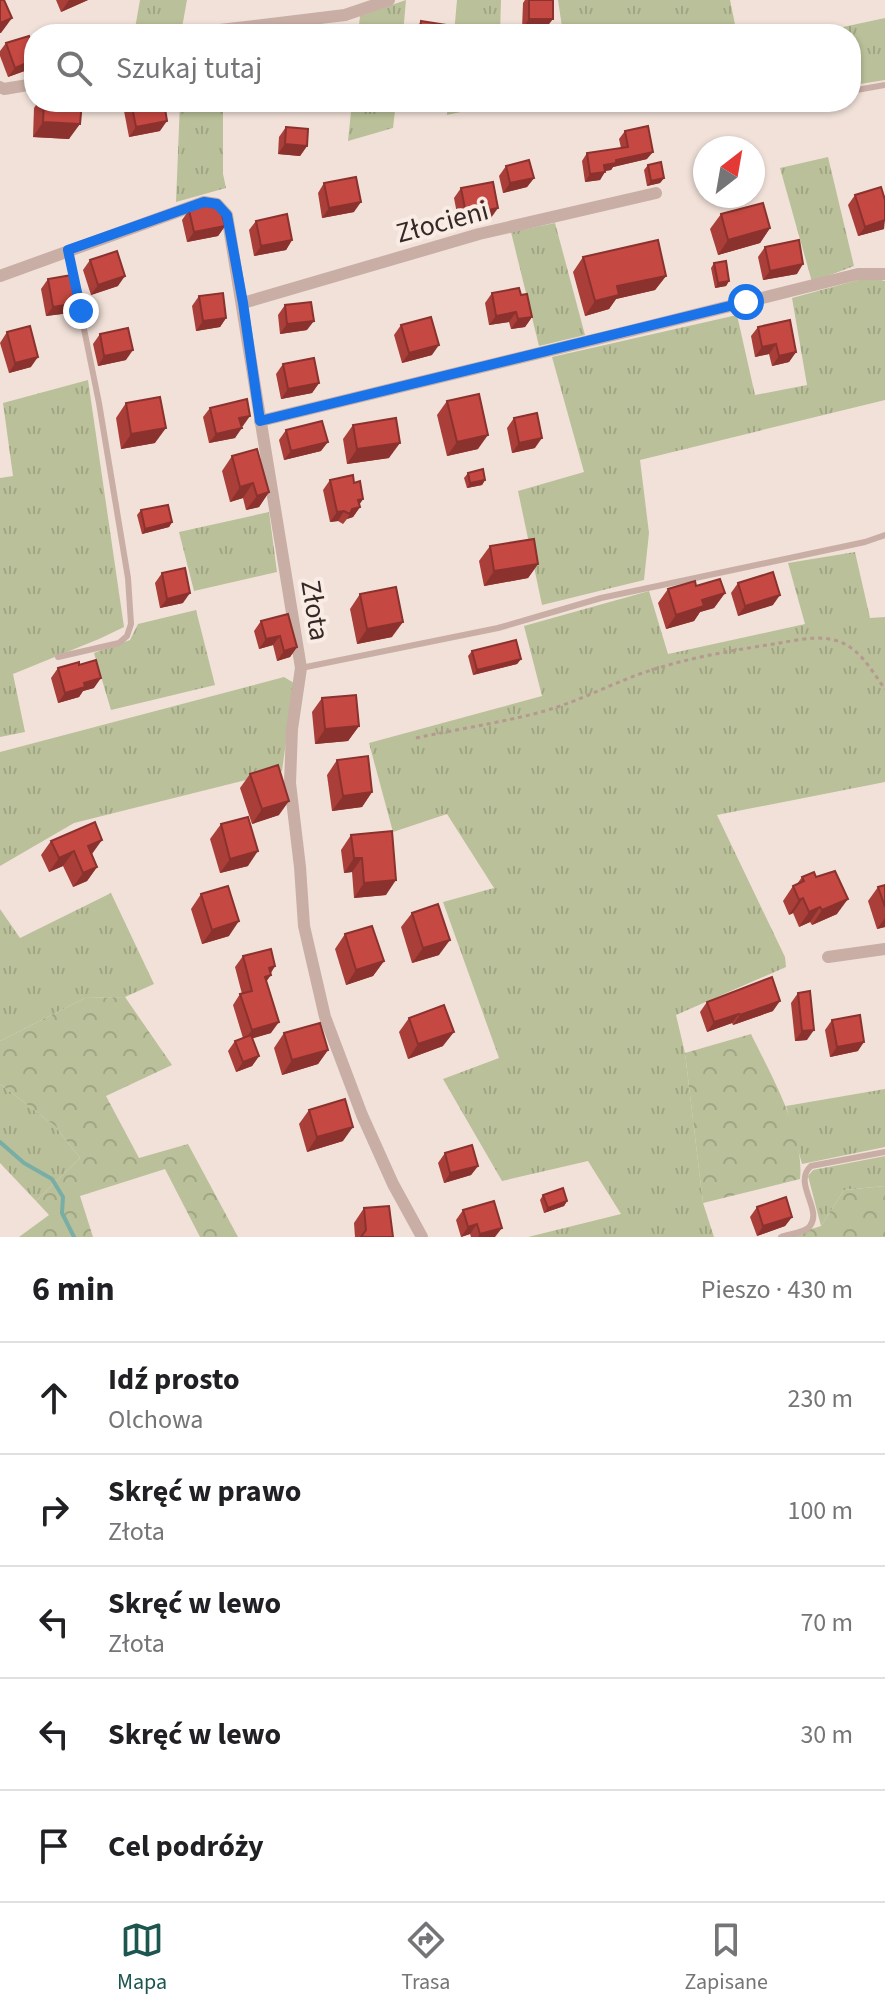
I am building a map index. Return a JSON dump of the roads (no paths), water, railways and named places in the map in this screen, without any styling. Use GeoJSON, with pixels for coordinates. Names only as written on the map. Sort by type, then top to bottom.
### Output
{"type":"FeatureCollection","features":[{"type":"Feature","properties":{"kind":"street"},"geometry":{"type":"LineString","coordinates":[[270,24],[345,15],[389,0]]}},
{"type":"Feature","properties":{"kind":"street"},"geometry":{"type":"LineString","coordinates":[[0,87],[24,86]]}},
{"type":"Feature","properties":{"kind":"street","name":"Złocieni"},"geometry":{"type":"LineString","coordinates":[[243,303],[479,234],[656,193]]}},
{"type":"Feature","properties":{"kind":"street","name":"Złota"},"geometry":{"type":"LineString","coordinates":[[0,276],[204,202],[217,204],[227,215],[301,668],[292,729],[290,783],[304,926],[330,1031],[362,1115],[393,1184],[422,1237]]}},
{"type":"Feature","properties":{"kind":"street"},"geometry":{"type":"LineString","coordinates":[[260,421],[858,274],[885,274]]}},
{"type":"Feature","properties":{"kind":"street"},"geometry":{"type":"LineString","coordinates":[[828,957],[885,949]]}},
{"type":"Feature","properties":{"kind":"lane"},"geometry":{"type":"LineString","coordinates":[[861,89],[885,85]]}},
{"type":"Feature","properties":{"kind":"lane"},"geometry":{"type":"LineString","coordinates":[[58,657],[119,643],[127,636],[131,624],[128,578],[99,403],[68,250]]}},
{"type":"Feature","properties":{"kind":"lane"},"geometry":{"type":"LineString","coordinates":[[301,668],[498,628],[601,598],[865,542],[885,535]]}},
{"type":"Feature","properties":{"kind":"lane"},"geometry":{"type":"LineString","coordinates":[[781,1237],[811,1225],[813,1215],[804,1178],[805,1171],[811,1166],[885,1152]]}},
{"type":"Feature","properties":{"kind":"waterway"},"geometry":{"type":"LineString","coordinates":[[0,1142],[24,1163],[52,1179],[63,1197],[62,1213],[74,1237]]}}]}
